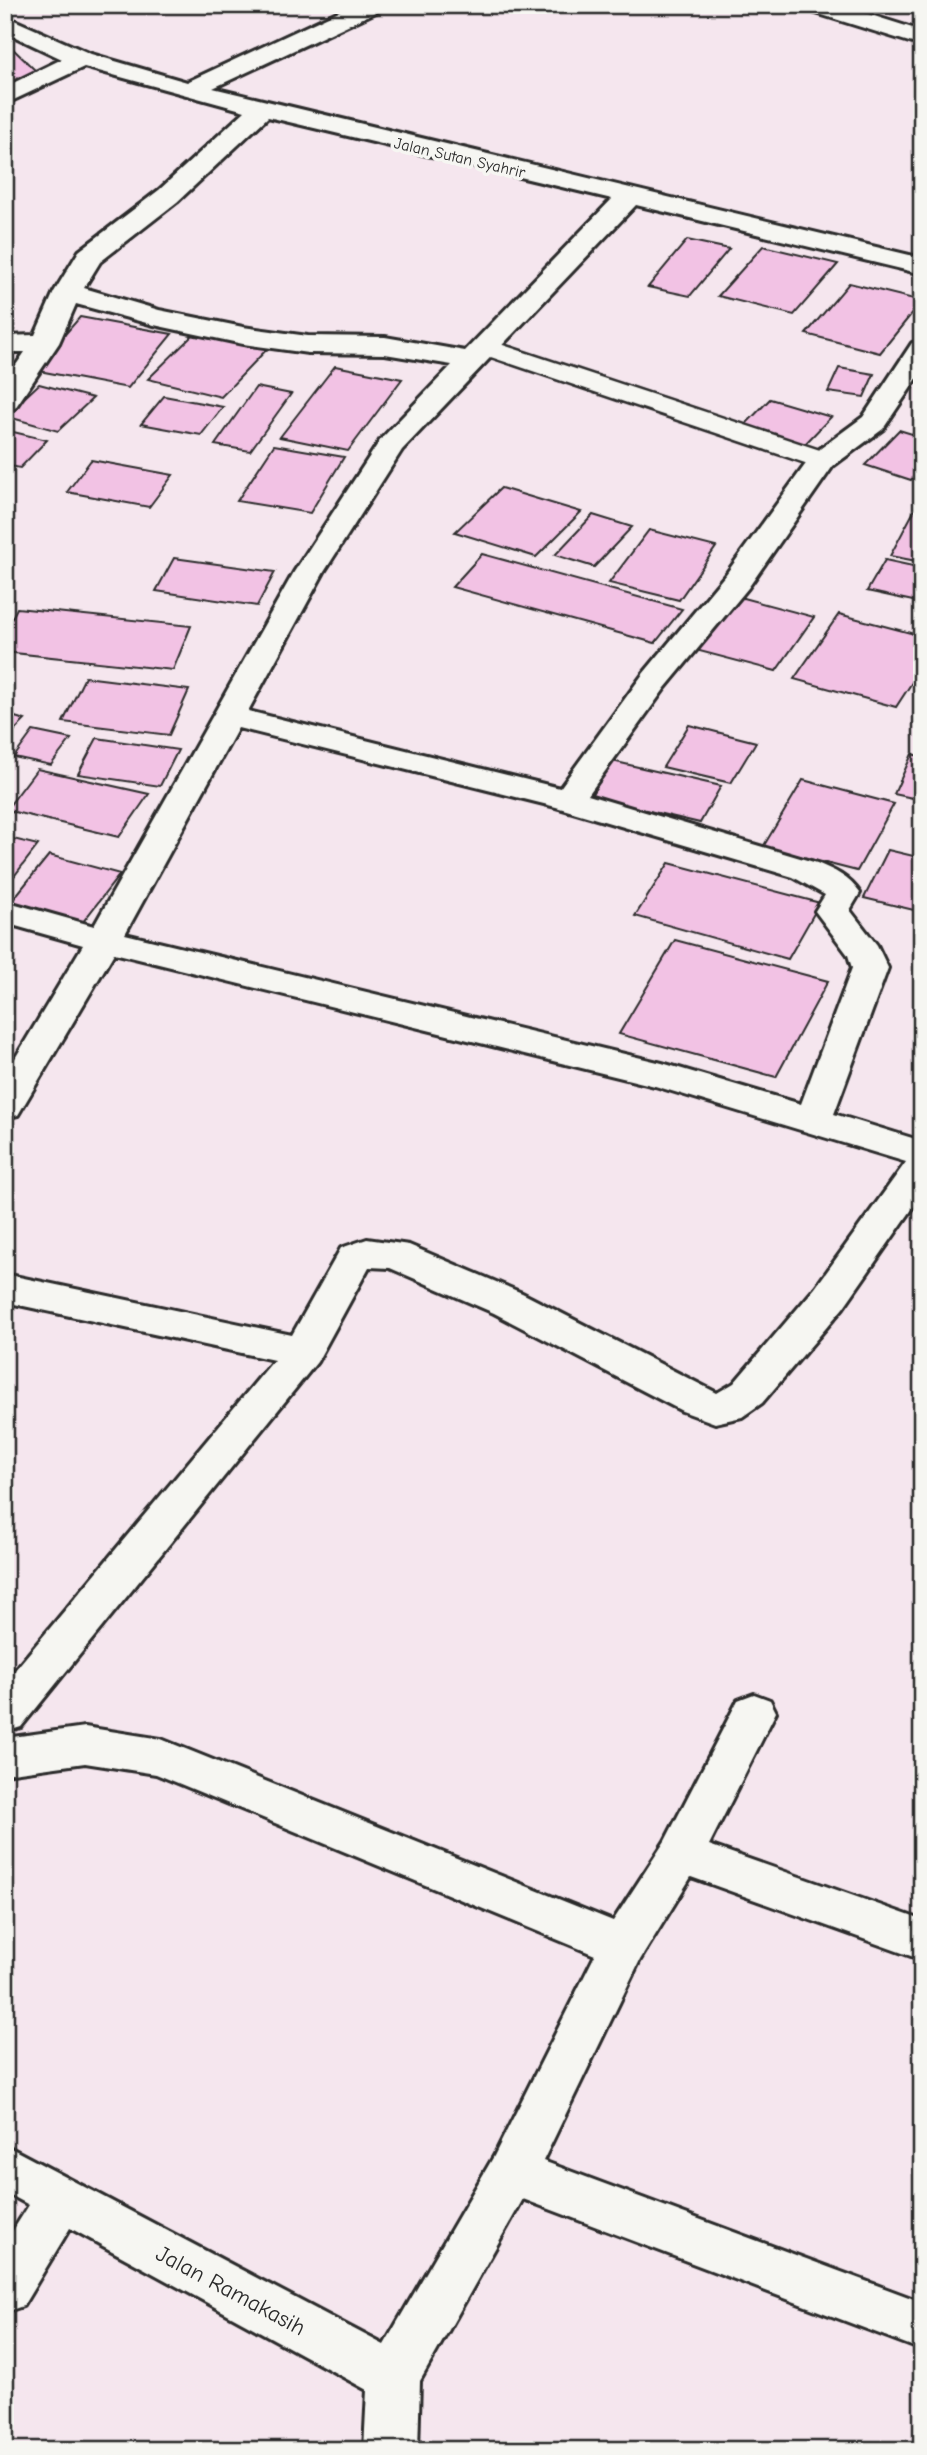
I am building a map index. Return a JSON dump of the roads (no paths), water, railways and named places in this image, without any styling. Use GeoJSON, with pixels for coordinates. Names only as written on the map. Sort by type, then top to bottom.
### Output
{"type":"FeatureCollection","features":[{"type":"Feature","properties":{"kind":"street"},"geometry":{"type":"LineString","coordinates":[[189,90],[372,5]]}},
{"type":"Feature","properties":{"kind":"street"},"geometry":{"type":"LineString","coordinates":[[814,5],[922,38]]}},
{"type":"Feature","properties":{"kind":"street","name":"Jalan Sutan Syahrir"},"geometry":{"type":"LineString","coordinates":[[5,23],[82,59],[189,90],[922,266]]}},
{"type":"Feature","properties":{"kind":"street"},"geometry":{"type":"LineString","coordinates":[[5,97],[82,59]]}},
{"type":"Feature","properties":{"kind":"street"},"geometry":{"type":"LineString","coordinates":[[5,402],[45,343],[68,292],[89,257],[168,196],[263,108]]}},
{"type":"Feature","properties":{"kind":"street"},"geometry":{"type":"LineString","coordinates":[[5,1106],[19,1054],[104,940],[309,572],[391,445],[630,196]]}},
{"type":"Feature","properties":{"kind":"street"},"geometry":{"type":"LineString","coordinates":[[68,292],[105,304],[228,332],[305,345],[354,343],[478,354]]}},
{"type":"Feature","properties":{"kind":"street"},"geometry":{"type":"LineString","coordinates":[[5,344],[45,343]]}},
{"type":"Feature","properties":{"kind":"street"},"geometry":{"type":"LineString","coordinates":[[568,800],[654,681],[737,581],[823,460],[873,423],[922,349]]}},
{"type":"Feature","properties":{"kind":"street"},"geometry":{"type":"LineString","coordinates":[[229,716],[568,800],[805,870],[831,882],[842,891],[832,911],[865,953],[870,968],[813,1121]]}},
{"type":"Feature","properties":{"kind":"street"},"geometry":{"type":"LineString","coordinates":[[5,912],[104,940],[662,1075],[922,1154]]}},
{"type":"Feature","properties":{"kind":"street"},"geometry":{"type":"LineString","coordinates":[[5,1714],[303,1352],[350,1263],[367,1253],[384,1252],[508,1303],[696,1401],[715,1408],[727,1406],[748,1393],[828,1298],[922,1167]]}},
{"type":"Feature","properties":{"kind":"street"},"geometry":{"type":"LineString","coordinates":[[5,1288],[303,1352]]}},
{"type":"Feature","properties":{"kind":"street"},"geometry":{"type":"LineString","coordinates":[[391,2450],[394,2377],[512,2172],[623,1946],[681,1854],[754,1712]]}},
{"type":"Feature","properties":{"kind":"street"},"geometry":{"type":"LineString","coordinates":[[5,1756],[85,1745],[161,1757],[623,1946]]}},
{"type":"Feature","properties":{"kind":"street"},"geometry":{"type":"LineString","coordinates":[[681,1854],[922,1940]]}},
{"type":"Feature","properties":{"kind":"street","name":"Jalan Ramakasih"},"geometry":{"type":"LineString","coordinates":[[5,2167],[394,2377]]}},
{"type":"Feature","properties":{"kind":"street"},"geometry":{"type":"LineString","coordinates":[[512,2172],[922,2326]]}},
{"type":"Feature","properties":{"kind":"street"},"geometry":{"type":"LineString","coordinates":[[5,2289],[60,2199]]}},
{"type":"Feature","properties":{"kind":"lane"},"geometry":{"type":"LineString","coordinates":[[478,354],[823,460]]}}]}
